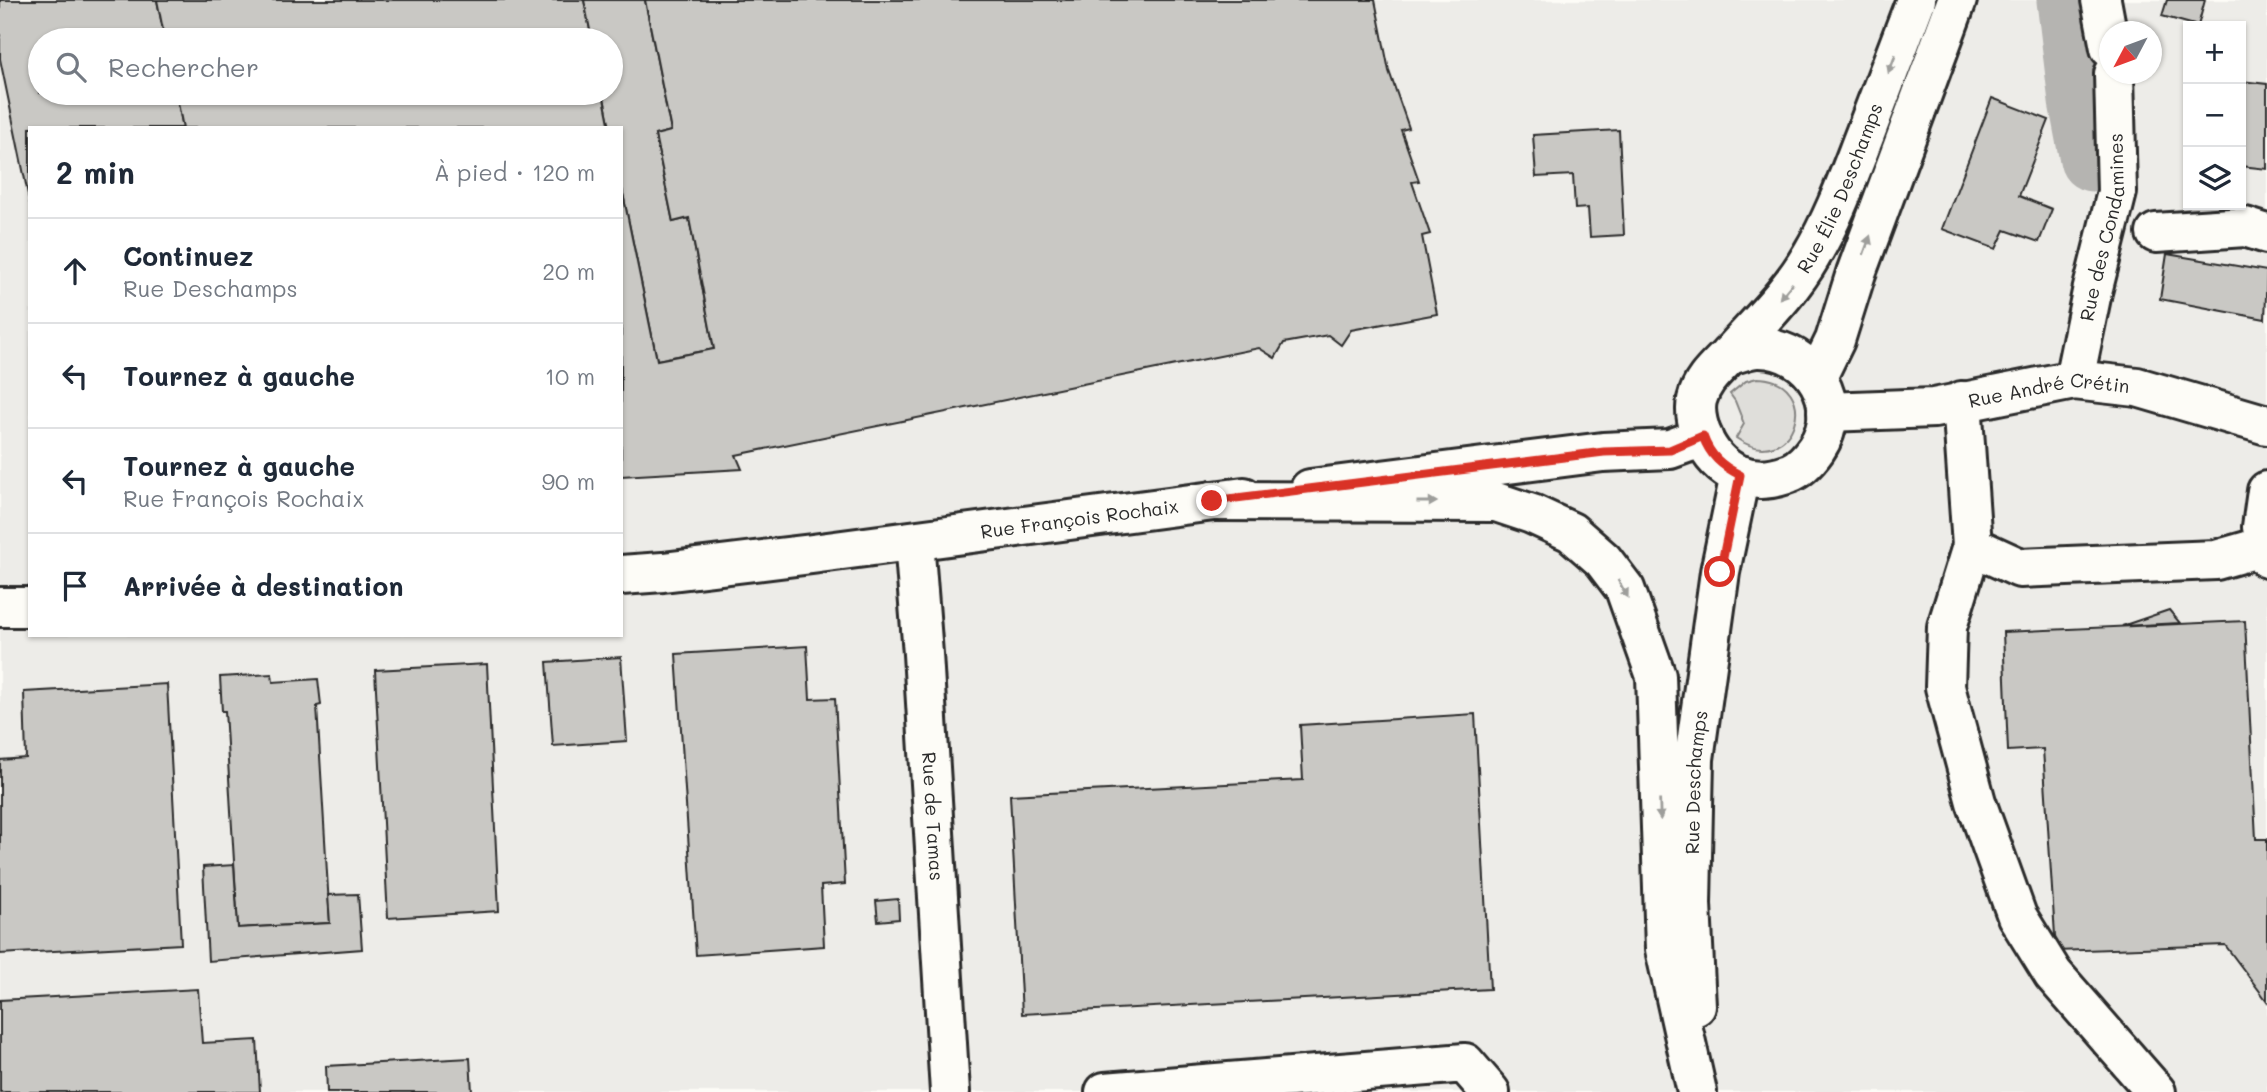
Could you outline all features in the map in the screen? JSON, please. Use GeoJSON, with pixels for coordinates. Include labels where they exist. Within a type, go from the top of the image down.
{"type":"FeatureCollection","features":[{"type":"Feature","properties":{"kind":"main road","name":"Rue Élie Deschamps"},"geometry":{"type":"LineString","coordinates":[[1729,355],[1791,286],[1812,255],[1846,183],[1916,0]]}},
{"type":"Feature","properties":{"kind":"main road","name":"Rue Élie Deschamps"},"geometry":{"type":"LineString","coordinates":[[1822,395],[1835,340],[1856,273],[1957,0]]}},
{"type":"Feature","properties":{"kind":"main road"},"geometry":{"type":"LineString","coordinates":[[2101,0],[2104,21]]}},
{"type":"Feature","properties":{"kind":"main road","name":"Rue des Condamines"},"geometry":{"type":"LineString","coordinates":[[2074,380],[2091,292],[2117,192],[2114,84]]}},
{"type":"Feature","properties":{"kind":"main road"},"geometry":{"type":"LineString","coordinates":[[2156,233],[2245,227],[2267,234]]}},
{"type":"Feature","properties":{"kind":"main road"},"geometry":{"type":"LineString","coordinates":[[1756,347],[1779,350],[1801,360],[1822,395],[1827,426],[1822,441],[1809,460],[1790,473],[1763,479],[1740,475],[1725,468],[1709,452],[1697,423],[1697,400],[1712,370],[1729,355],[1756,347]]}},
{"type":"Feature","properties":{"kind":"main road","name":"Rue André Crétin"},"geometry":{"type":"LineString","coordinates":[[1822,395],[1934,408],[2074,380],[2137,387],[2267,425]]}},
{"type":"Feature","properties":{"kind":"main road"},"geometry":{"type":"LineString","coordinates":[[1962,401],[1972,546],[1947,627],[1945,687],[1976,802],[2017,916],[2053,974],[2156,1092]]}},
{"type":"Feature","properties":{"kind":"main road","name":"Rue François Rochaix"},"geometry":{"type":"LineString","coordinates":[[623,575],[914,541],[1604,452],[1670,450],[1703,436]]}},
{"type":"Feature","properties":{"kind":"main road","name":"Rue Deschamps"},"geometry":{"type":"LineString","coordinates":[[1706,1092],[1697,1017],[1691,904],[1694,759],[1720,572],[1740,475]]}},
{"type":"Feature","properties":{"kind":"main road"},"geometry":{"type":"LineString","coordinates":[[1972,546],[2020,568],[2216,560],[2266,552],[2262,527],[2267,491]]}},
{"type":"Feature","properties":{"kind":"main road"},"geometry":{"type":"LineString","coordinates":[[1212,501],[1496,502],[1532,514],[1571,532],[1603,560],[1625,589],[1656,676],[1665,949],[1697,1092]]}},
{"type":"Feature","properties":{"kind":"main road","name":"Rue de Tamas"},"geometry":{"type":"LineString","coordinates":[[914,541],[950,1092]]}},
{"type":"Feature","properties":{"kind":"main road"},"geometry":{"type":"LineString","coordinates":[[0,607],[28,607]]}},
{"type":"Feature","properties":{"kind":"main road"},"geometry":{"type":"LineString","coordinates":[[1105,1092],[1465,1063],[1490,1092]]}},
{"type":"Feature","properties":{"kind":"shaded area"},"geometry":{"type":"Polygon","coordinates":[[[0,0],[2267,0],[2267,1092],[0,1092],[0,0]]]}},
{"type":"Feature","properties":{"kind":"shaded area"},"geometry":{"type":"Polygon","coordinates":[[[1757,378],[1778,383],[1791,394],[1796,408],[1794,424],[1787,437],[1774,446],[1757,447],[1736,438],[1744,424],[1730,394],[1746,381],[1757,378]]]}},
{"type":"Feature","properties":{"kind":"building"},"geometry":{"type":"Polygon","coordinates":[[[0,0],[157,0],[163,28],[28,28],[28,105],[178,105],[183,126],[28,126],[28,194],[0,59],[0,0]]]}},
{"type":"Feature","properties":{"kind":"building"},"geometry":{"type":"Polygon","coordinates":[[[157,0],[584,0],[590,28],[163,28],[157,0]]]}},
{"type":"Feature","properties":{"kind":"building"},"geometry":{"type":"Polygon","coordinates":[[[584,0],[645,0],[671,131],[655,135],[673,222],[689,218],[714,349],[657,360],[623,194],[623,126],[610,126],[605,105],[623,105],[623,28],[590,28],[584,0]]]}},
{"type":"Feature","properties":{"kind":"building"},"geometry":{"type":"Polygon","coordinates":[[[645,0],[1375,0],[1389,71],[1409,128],[1401,130],[1419,181],[1412,182],[1430,234],[1422,236],[1437,314],[1351,330],[1341,345],[1328,335],[1284,343],[1275,358],[1259,348],[736,455],[742,469],[623,476],[623,194],[657,360],[714,349],[689,218],[673,222],[655,135],[671,131],[645,0]]]}},
{"type":"Feature","properties":{"kind":"building"},"geometry":{"type":"Polygon","coordinates":[[[2167,0],[2205,0],[2199,21],[2183,22],[2162,16],[2167,0]]]}},
{"type":"Feature","properties":{"kind":"building"},"geometry":{"type":"Polygon","coordinates":[[[2246,82],[2267,84],[2267,169],[2246,167],[2246,82]]]}},
{"type":"Feature","properties":{"kind":"building"},"geometry":{"type":"Polygon","coordinates":[[[1992,98],[2049,120],[2019,196],[2052,209],[2039,242],[2005,230],[1996,249],[1942,229],[1992,98]]]}},
{"type":"Feature","properties":{"kind":"building"},"geometry":{"type":"Polygon","coordinates":[[[178,105],[605,105],[610,126],[183,126],[178,105]]]}},
{"type":"Feature","properties":{"kind":"building"},"geometry":{"type":"Polygon","coordinates":[[[1619,130],[1624,235],[1590,237],[1588,208],[1575,209],[1573,175],[1536,177],[1533,135],[1619,130]]]}},
{"type":"Feature","properties":{"kind":"building"},"geometry":{"type":"Polygon","coordinates":[[[2167,254],[2267,271],[2265,319],[2160,299],[2167,254]]]}},
{"type":"Feature","properties":{"kind":"building"},"geometry":{"type":"Polygon","coordinates":[[[2169,610],[2180,623],[2122,626],[2169,610]]]}},
{"type":"Feature","properties":{"kind":"building"},"geometry":{"type":"Polygon","coordinates":[[[2245,621],[2256,839],[2267,839],[2267,1001],[2225,945],[2056,951],[2043,749],[2008,751],[2003,632],[2245,621]]]}},
{"type":"Feature","properties":{"kind":"building"},"geometry":{"type":"Polygon","coordinates":[[[807,646],[810,699],[835,698],[845,884],[821,886],[824,946],[696,955],[676,654],[807,646]]]}},
{"type":"Feature","properties":{"kind":"building"},"geometry":{"type":"Polygon","coordinates":[[[621,657],[627,741],[553,746],[547,662],[621,657]]]}},
{"type":"Feature","properties":{"kind":"building"},"geometry":{"type":"Polygon","coordinates":[[[487,664],[499,911],[388,918],[375,670],[487,664]]]}},
{"type":"Feature","properties":{"kind":"building"},"geometry":{"type":"Polygon","coordinates":[[[272,674],[273,682],[318,679],[321,705],[317,706],[330,923],[238,928],[225,711],[222,711],[220,677],[272,674]]]}},
{"type":"Feature","properties":{"kind":"building"},"geometry":{"type":"Polygon","coordinates":[[[167,684],[181,944],[0,954],[0,760],[26,758],[24,692],[167,684]]]}},
{"type":"Feature","properties":{"kind":"building"},"geometry":{"type":"Polygon","coordinates":[[[1475,714],[1490,989],[1022,1014],[1010,795],[1303,780],[1300,725],[1475,714]]]}},
{"type":"Feature","properties":{"kind":"building"},"geometry":{"type":"Polygon","coordinates":[[[234,865],[238,928],[330,923],[328,895],[358,894],[362,949],[208,961],[203,867],[234,865]]]}},
{"type":"Feature","properties":{"kind":"building"},"geometry":{"type":"Polygon","coordinates":[[[898,899],[899,919],[878,921],[876,901],[898,899]]]}},
{"type":"Feature","properties":{"kind":"building"},"geometry":{"type":"Polygon","coordinates":[[[198,989],[202,1043],[257,1040],[260,1092],[0,1092],[0,1000],[198,989]]]}},
{"type":"Feature","properties":{"kind":"building"},"geometry":{"type":"Polygon","coordinates":[[[470,1058],[472,1092],[327,1092],[326,1066],[470,1058]]]}},
{"type":"Feature","properties":{"kind":"waterway"},"geometry":{"type":"LineString","coordinates":[[2069,0],[2081,101],[2092,159]]}},
{"type":"Feature","properties":{"kind":"route"},"geometry":{"type":"LineString","coordinates":[[1212,501],[1604,452],[1670,450],[1703,436],[1709,452],[1725,468],[1740,475],[1720,572]]}}]}
